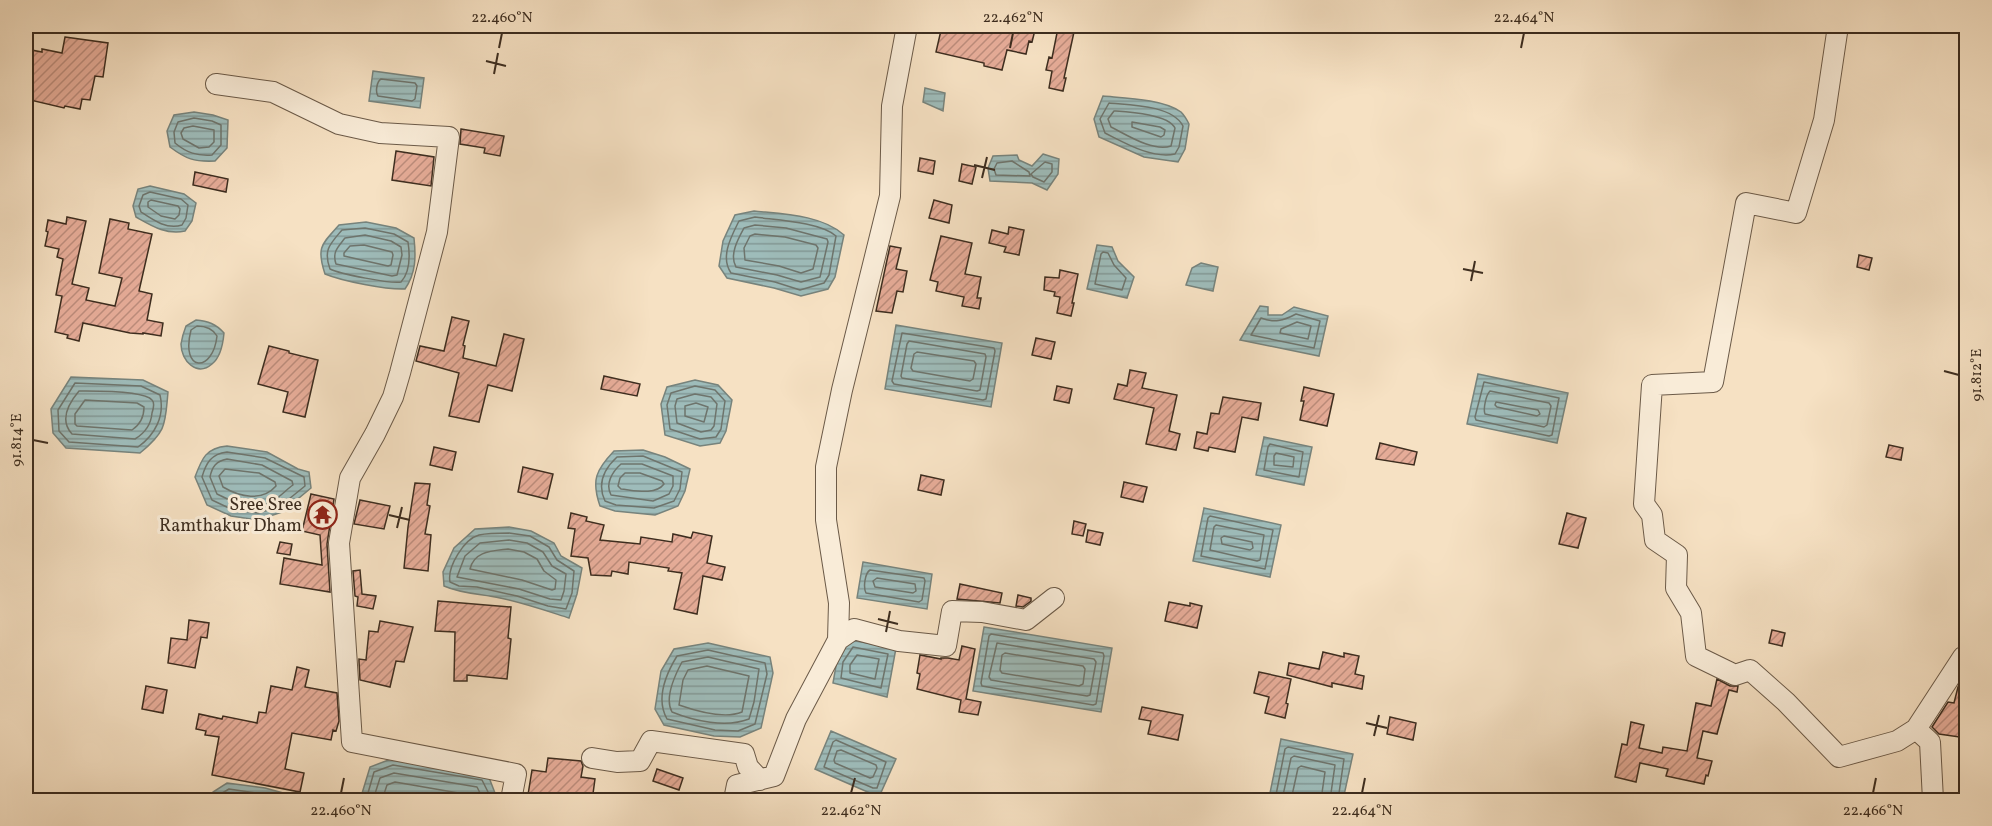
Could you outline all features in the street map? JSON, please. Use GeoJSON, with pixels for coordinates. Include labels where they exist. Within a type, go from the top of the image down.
{"type":"FeatureCollection","features":[{"type":"Feature","properties":{"kind":"street"},"geometry":{"type":"LineString","coordinates":[[734,801],[737,785],[774,776],[796,719],[838,640],[839,603],[826,520],[825,467],[844,379],[890,196],[892,106],[907,26]]}},
{"type":"Feature","properties":{"kind":"street"},"geometry":{"type":"LineString","coordinates":[[1838,26],[1824,120],[1796,213],[1746,203],[1713,382],[1652,385],[1644,504],[1652,515],[1655,540],[1677,555],[1676,588],[1692,613],[1696,656],[1736,675],[1750,670],[1786,702],[1839,757],[1897,741],[1916,729],[1963,657],[1966,658]]}},
{"type":"Feature","properties":{"kind":"street"},"geometry":{"type":"LineString","coordinates":[[216,84],[273,92],[339,124],[380,134],[449,137],[436,232],[400,373],[393,397],[380,425],[350,478],[339,543],[352,742],[516,774],[511,801]]}},
{"type":"Feature","properties":{"kind":"street"},"geometry":{"type":"LineString","coordinates":[[838,640],[854,629],[899,641],[946,646],[952,611],[982,612],[1026,620],[1054,598]]}},
{"type":"Feature","properties":{"kind":"street"},"geometry":{"type":"LineString","coordinates":[[1916,729],[1930,741],[1933,801]]}},
{"type":"Feature","properties":{"kind":"street"},"geometry":{"type":"LineString","coordinates":[[592,758],[617,762],[640,760],[651,741],[744,754],[748,767],[760,780]]}},
{"type":"Feature","properties":{"kind":"water"},"geometry":{"type":"Polygon","coordinates":[[[373,71],[424,78],[420,108],[369,101],[373,71]]]}},
{"type":"Feature","properties":{"kind":"water"},"geometry":{"type":"Polygon","coordinates":[[[925,88],[945,93],[943,111],[923,102],[925,88]]]}},
{"type":"Feature","properties":{"kind":"water"},"geometry":{"type":"Polygon","coordinates":[[[1103,96],[1165,104],[1181,112],[1189,124],[1185,149],[1178,162],[1144,157],[1099,137],[1094,119],[1103,96]]]}},
{"type":"Feature","properties":{"kind":"water"},"geometry":{"type":"Polygon","coordinates":[[[194,112],[228,120],[227,148],[215,161],[191,159],[170,147],[167,131],[174,115],[194,112]]]}},
{"type":"Feature","properties":{"kind":"water"},"geometry":{"type":"Polygon","coordinates":[[[1043,154],[1059,159],[1058,174],[1047,190],[1032,183],[990,181],[988,168],[993,156],[1017,155],[1019,160],[1032,166],[1043,154]]]}},
{"type":"Feature","properties":{"kind":"water"},"geometry":{"type":"Polygon","coordinates":[[[150,186],[184,194],[196,203],[192,221],[185,231],[165,231],[136,217],[133,206],[138,189],[150,186]]]}},
{"type":"Feature","properties":{"kind":"water"},"geometry":{"type":"Polygon","coordinates":[[[754,211],[814,219],[835,228],[844,235],[835,277],[828,289],[801,296],[727,278],[719,266],[723,241],[735,215],[754,211]]]}},
{"type":"Feature","properties":{"kind":"water"},"geometry":{"type":"Polygon","coordinates":[[[366,222],[396,228],[414,238],[414,265],[405,289],[365,284],[325,274],[321,252],[328,237],[339,225],[366,222]]]}},
{"type":"Feature","properties":{"kind":"water"},"geometry":{"type":"Polygon","coordinates":[[[1097,245],[1112,247],[1118,261],[1134,277],[1127,298],[1087,289],[1097,245]]]}},
{"type":"Feature","properties":{"kind":"water"},"geometry":{"type":"Polygon","coordinates":[[[1201,263],[1218,267],[1213,291],[1186,285],[1192,268],[1201,263]]]}},
{"type":"Feature","properties":{"kind":"water"},"geometry":{"type":"Polygon","coordinates":[[[1260,306],[1268,307],[1268,315],[1282,315],[1294,307],[1328,316],[1319,356],[1240,340],[1260,306]]]}},
{"type":"Feature","properties":{"kind":"water"},"geometry":{"type":"Polygon","coordinates":[[[196,320],[212,324],[224,333],[218,358],[206,368],[201,369],[187,361],[181,344],[186,326],[196,320]]]}},
{"type":"Feature","properties":{"kind":"water"},"geometry":{"type":"Polygon","coordinates":[[[896,325],[1002,343],[991,407],[885,389],[896,325]]]}},
{"type":"Feature","properties":{"kind":"water"},"geometry":{"type":"Polygon","coordinates":[[[1478,374],[1568,393],[1557,443],[1467,424],[1478,374]]]}},
{"type":"Feature","properties":{"kind":"water"},"geometry":{"type":"Polygon","coordinates":[[[71,377],[143,380],[168,392],[165,420],[160,432],[140,453],[66,448],[53,433],[51,409],[71,377]]]}},
{"type":"Feature","properties":{"kind":"water"},"geometry":{"type":"Polygon","coordinates":[[[695,380],[718,385],[732,400],[726,431],[720,443],[700,446],[665,435],[661,404],[667,387],[695,380]]]}},
{"type":"Feature","properties":{"kind":"water"},"geometry":{"type":"Polygon","coordinates":[[[1264,437],[1312,447],[1304,485],[1256,475],[1264,437]]]}},
{"type":"Feature","properties":{"kind":"water"},"geometry":{"type":"Polygon","coordinates":[[[227,446],[267,452],[298,469],[309,472],[311,488],[282,512],[258,520],[231,516],[207,505],[195,477],[200,464],[209,452],[227,446]]]}},
{"type":"Feature","properties":{"kind":"water"},"geometry":{"type":"Polygon","coordinates":[[[643,450],[690,469],[685,491],[678,506],[655,515],[615,511],[600,506],[596,482],[603,464],[614,451],[643,450]]]}},
{"type":"Feature","properties":{"kind":"water"},"geometry":{"type":"Polygon","coordinates":[[[1204,508],[1281,525],[1270,577],[1193,561],[1204,508]]]}},
{"type":"Feature","properties":{"kind":"water"},"geometry":{"type":"Polygon","coordinates":[[[509,527],[531,531],[554,543],[561,556],[582,568],[569,618],[518,602],[444,586],[443,572],[454,548],[475,529],[509,527]]]}},
{"type":"Feature","properties":{"kind":"water"},"geometry":{"type":"Polygon","coordinates":[[[863,562],[932,574],[927,609],[857,598],[863,562]]]}},
{"type":"Feature","properties":{"kind":"water"},"geometry":{"type":"Polygon","coordinates":[[[984,627],[1112,648],[1101,712],[973,691],[984,627]]]}},
{"type":"Feature","properties":{"kind":"water"},"geometry":{"type":"Polygon","coordinates":[[[850,640],[896,648],[887,697],[833,683],[837,660],[850,640]]]}},
{"type":"Feature","properties":{"kind":"water"},"geometry":{"type":"Polygon","coordinates":[[[708,643],[770,657],[773,673],[761,728],[740,737],[714,736],[664,725],[655,709],[661,671],[674,649],[708,643]]]}},
{"type":"Feature","properties":{"kind":"water"},"geometry":{"type":"Polygon","coordinates":[[[831,731],[896,759],[879,797],[815,769],[831,731]]]}},
{"type":"Feature","properties":{"kind":"water"},"geometry":{"type":"Polygon","coordinates":[[[1281,739],[1353,754],[1343,800],[1269,798],[1281,739]]]}},
{"type":"Feature","properties":{"kind":"water"},"geometry":{"type":"Polygon","coordinates":[[[391,759],[488,775],[495,793],[494,800],[360,800],[370,767],[391,759]]]}},
{"type":"Feature","properties":{"kind":"water"},"geometry":{"type":"Polygon","coordinates":[[[227,783],[265,788],[294,796],[296,800],[211,800],[213,792],[227,783]]]}},
{"type":"Feature","properties":{"kind":"building"},"geometry":{"type":"Polygon","coordinates":[[[942,26],[1036,26],[1026,54],[1007,50],[1002,70],[984,66],[984,63],[936,52],[942,26]]]}},
{"type":"Feature","properties":{"kind":"building"},"geometry":{"type":"Polygon","coordinates":[[[1058,28],[1074,32],[1063,91],[1049,88],[1052,71],[1046,70],[1049,57],[1052,58],[1058,28]]]}},
{"type":"Feature","properties":{"kind":"building"},"geometry":{"type":"Polygon","coordinates":[[[65,37],[108,43],[103,77],[95,76],[90,100],[82,99],[80,109],[65,106],[64,108],[26,99],[32,68],[26,67],[26,49],[62,53],[65,37]]]}},
{"type":"Feature","properties":{"kind":"building"},"geometry":{"type":"Polygon","coordinates":[[[461,129],[504,136],[500,156],[484,153],[485,148],[460,144],[461,129]]]}},
{"type":"Feature","properties":{"kind":"building"},"geometry":{"type":"Polygon","coordinates":[[[396,151],[434,157],[431,186],[392,180],[396,151]]]}},
{"type":"Feature","properties":{"kind":"building"},"geometry":{"type":"Polygon","coordinates":[[[920,158],[935,161],[933,174],[918,171],[920,158]]]}},
{"type":"Feature","properties":{"kind":"building"},"geometry":{"type":"Polygon","coordinates":[[[962,164],[976,167],[972,184],[959,181],[962,164]]]}},
{"type":"Feature","properties":{"kind":"building"},"geometry":{"type":"Polygon","coordinates":[[[195,172],[228,179],[226,192],[193,185],[195,172]]]}},
{"type":"Feature","properties":{"kind":"building"},"geometry":{"type":"Polygon","coordinates":[[[934,200],[952,205],[949,223],[929,218],[934,200]]]}},
{"type":"Feature","properties":{"kind":"building"},"geometry":{"type":"Polygon","coordinates":[[[67,217],[86,221],[72,284],[89,288],[86,300],[115,306],[122,278],[99,273],[110,219],[129,223],[128,229],[152,234],[139,291],[152,294],[147,320],[163,323],[161,336],[130,333],[83,323],[79,341],[55,332],[62,296],[56,295],[63,259],[57,257],[59,249],[45,246],[48,232],[46,231],[48,220],[66,224],[67,217]]]}},
{"type":"Feature","properties":{"kind":"building"},"geometry":{"type":"Polygon","coordinates":[[[1009,227],[1024,230],[1019,255],[1004,252],[1006,247],[989,243],[992,230],[1008,234],[1009,227]]]}},
{"type":"Feature","properties":{"kind":"building"},"geometry":{"type":"Polygon","coordinates":[[[941,236],[972,243],[965,274],[981,277],[977,298],[981,298],[979,309],[962,306],[964,297],[936,291],[938,282],[930,280],[941,236]]]}},
{"type":"Feature","properties":{"kind":"building"},"geometry":{"type":"Polygon","coordinates":[[[890,246],[901,248],[896,269],[907,271],[903,292],[897,291],[892,313],[876,311],[890,246]]]}},
{"type":"Feature","properties":{"kind":"building"},"geometry":{"type":"Polygon","coordinates":[[[1859,255],[1872,258],[1869,270],[1857,267],[1859,255]]]}},
{"type":"Feature","properties":{"kind":"building"},"geometry":{"type":"Polygon","coordinates":[[[1060,270],[1078,274],[1071,316],[1057,313],[1060,297],[1054,296],[1055,292],[1044,290],[1045,277],[1059,278],[1060,270]]]}},
{"type":"Feature","properties":{"kind":"building"},"geometry":{"type":"Polygon","coordinates":[[[452,317],[469,321],[463,345],[465,346],[463,358],[496,366],[504,334],[524,339],[512,391],[488,385],[479,422],[449,416],[459,373],[416,361],[420,346],[444,351],[452,317]]]}},
{"type":"Feature","properties":{"kind":"building"},"geometry":{"type":"Polygon","coordinates":[[[1036,338],[1055,342],[1051,359],[1032,355],[1036,338]]]}},
{"type":"Feature","properties":{"kind":"building"},"geometry":{"type":"Polygon","coordinates":[[[269,346],[318,360],[305,417],[283,412],[288,392],[258,384],[269,346]]]}},
{"type":"Feature","properties":{"kind":"building"},"geometry":{"type":"Polygon","coordinates":[[[1130,370],[1146,373],[1142,388],[1177,395],[1169,431],[1180,434],[1176,450],[1146,444],[1154,408],[1114,399],[1118,384],[1127,386],[1130,370]]]}},
{"type":"Feature","properties":{"kind":"building"},"geometry":{"type":"Polygon","coordinates":[[[604,376],[640,384],[637,396],[601,389],[604,376]]]}},
{"type":"Feature","properties":{"kind":"building"},"geometry":{"type":"Polygon","coordinates":[[[1057,386],[1072,389],[1069,403],[1054,400],[1057,386]]]}},
{"type":"Feature","properties":{"kind":"building"},"geometry":{"type":"Polygon","coordinates":[[[1304,387],[1334,394],[1327,426],[1300,420],[1304,387]]]}},
{"type":"Feature","properties":{"kind":"building"},"geometry":{"type":"Polygon","coordinates":[[[1223,397],[1261,403],[1258,420],[1242,417],[1235,452],[1209,447],[1208,451],[1194,448],[1197,432],[1207,434],[1211,413],[1219,414],[1223,397]]]}},
{"type":"Feature","properties":{"kind":"building"},"geometry":{"type":"Polygon","coordinates":[[[1380,443],[1417,452],[1414,465],[1376,459],[1380,443]]]}},
{"type":"Feature","properties":{"kind":"building"},"geometry":{"type":"Polygon","coordinates":[[[1889,445],[1903,448],[1901,460],[1886,457],[1889,445]]]}},
{"type":"Feature","properties":{"kind":"building"},"geometry":{"type":"Polygon","coordinates":[[[434,447],[456,452],[452,470],[430,465],[434,447]]]}},
{"type":"Feature","properties":{"kind":"building"},"geometry":{"type":"Polygon","coordinates":[[[523,467],[553,474],[547,499],[518,492],[523,467]]]}},
{"type":"Feature","properties":{"kind":"building"},"geometry":{"type":"Polygon","coordinates":[[[921,475],[944,480],[941,495],[918,490],[921,475]]]}},
{"type":"Feature","properties":{"kind":"building"},"geometry":{"type":"Polygon","coordinates":[[[1124,482],[1147,487],[1143,502],[1121,497],[1124,482]]]}},
{"type":"Feature","properties":{"kind":"building"},"geometry":{"type":"Polygon","coordinates":[[[415,483],[430,484],[427,505],[430,506],[425,534],[431,535],[428,571],[404,568],[415,483]]]}},
{"type":"Feature","properties":{"kind":"building"},"geometry":{"type":"Polygon","coordinates":[[[311,494],[334,499],[327,544],[330,592],[280,584],[284,558],[322,565],[320,535],[302,531],[311,494]]]}},
{"type":"Feature","properties":{"kind":"building"},"geometry":{"type":"Polygon","coordinates":[[[360,500],[390,506],[384,529],[354,524],[360,500]]]}},
{"type":"Feature","properties":{"kind":"building"},"geometry":{"type":"Polygon","coordinates":[[[571,513],[587,517],[586,521],[604,525],[600,540],[640,544],[641,537],[672,542],[673,534],[691,538],[693,532],[712,536],[707,563],[725,567],[722,580],[703,576],[697,614],[674,609],[682,573],[668,571],[669,568],[629,562],[628,574],[612,571],[611,576],[591,575],[588,558],[571,556],[575,529],[568,528],[571,513]]]}},
{"type":"Feature","properties":{"kind":"building"},"geometry":{"type":"Polygon","coordinates":[[[1567,513],[1586,518],[1578,548],[1559,544],[1567,513]]]}},
{"type":"Feature","properties":{"kind":"building"},"geometry":{"type":"Polygon","coordinates":[[[1074,521],[1086,524],[1083,536],[1072,534],[1074,521]]]}},
{"type":"Feature","properties":{"kind":"building"},"geometry":{"type":"Polygon","coordinates":[[[1088,530],[1103,533],[1100,545],[1086,542],[1088,530]]]}},
{"type":"Feature","properties":{"kind":"building"},"geometry":{"type":"Polygon","coordinates":[[[280,542],[292,544],[290,555],[277,553],[280,542]]]}},
{"type":"Feature","properties":{"kind":"building"},"geometry":{"type":"Polygon","coordinates":[[[360,570],[362,594],[376,596],[373,609],[357,606],[358,597],[355,596],[353,571],[360,570]]]}},
{"type":"Feature","properties":{"kind":"building"},"geometry":{"type":"Polygon","coordinates":[[[960,584],[1002,593],[1000,603],[957,599],[960,584]]]}},
{"type":"Feature","properties":{"kind":"building"},"geometry":{"type":"Polygon","coordinates":[[[1018,595],[1031,598],[1031,601],[1023,607],[1016,606],[1018,595]]]}},
{"type":"Feature","properties":{"kind":"building"},"geometry":{"type":"Polygon","coordinates":[[[438,601],[511,607],[507,679],[467,675],[467,681],[454,681],[455,632],[435,631],[438,601]]]}},
{"type":"Feature","properties":{"kind":"building"},"geometry":{"type":"Polygon","coordinates":[[[1169,602],[1202,606],[1197,628],[1165,621],[1169,602]]]}},
{"type":"Feature","properties":{"kind":"building"},"geometry":{"type":"Polygon","coordinates":[[[189,620],[209,623],[207,638],[201,637],[195,668],[168,663],[171,638],[187,640],[189,620]]]}},
{"type":"Feature","properties":{"kind":"building"},"geometry":{"type":"Polygon","coordinates":[[[380,621],[413,627],[404,662],[396,661],[390,687],[360,680],[359,659],[366,660],[369,631],[378,632],[380,621]]]}},
{"type":"Feature","properties":{"kind":"building"},"geometry":{"type":"Polygon","coordinates":[[[1772,630],[1785,633],[1782,646],[1769,643],[1772,630]]]}},
{"type":"Feature","properties":{"kind":"building"},"geometry":{"type":"Polygon","coordinates":[[[962,646],[975,649],[966,699],[981,702],[978,715],[959,712],[961,700],[917,689],[920,655],[959,660],[962,646]]]}},
{"type":"Feature","properties":{"kind":"building"},"geometry":{"type":"Polygon","coordinates":[[[1323,652],[1344,657],[1344,653],[1359,656],[1355,674],[1364,676],[1362,689],[1332,683],[1332,687],[1287,675],[1289,663],[1319,669],[1323,652]]]}},
{"type":"Feature","properties":{"kind":"building"},"geometry":{"type":"Polygon","coordinates":[[[297,667],[309,670],[305,687],[337,693],[339,721],[336,731],[333,730],[331,740],[292,733],[285,769],[304,773],[300,792],[212,775],[219,737],[205,735],[206,731],[196,729],[199,714],[257,723],[259,712],[266,713],[271,686],[292,690],[297,667]]]}},
{"type":"Feature","properties":{"kind":"building"},"geometry":{"type":"Polygon","coordinates":[[[1259,672],[1291,679],[1285,718],[1265,713],[1269,697],[1254,693],[1259,672]]]}},
{"type":"Feature","properties":{"kind":"building"},"geometry":{"type":"Polygon","coordinates":[[[1966,674],[1966,703],[1962,724],[1966,724],[1966,738],[1939,734],[1932,727],[1948,702],[1954,703],[1958,687],[1966,674]]]}},
{"type":"Feature","properties":{"kind":"building"},"geometry":{"type":"Polygon","coordinates":[[[1717,679],[1730,686],[1738,686],[1737,692],[1729,690],[1717,734],[1703,731],[1697,758],[1712,761],[1704,784],[1666,776],[1668,769],[1640,763],[1636,782],[1615,777],[1622,744],[1627,745],[1631,722],[1644,725],[1639,748],[1662,753],[1663,747],[1687,751],[1696,703],[1711,706],[1717,679]]]}},
{"type":"Feature","properties":{"kind":"building"},"geometry":{"type":"Polygon","coordinates":[[[146,686],[167,690],[163,713],[142,709],[146,686]]]}},
{"type":"Feature","properties":{"kind":"building"},"geometry":{"type":"Polygon","coordinates":[[[1142,707],[1183,715],[1178,740],[1148,734],[1151,721],[1139,719],[1142,707]]]}},
{"type":"Feature","properties":{"kind":"building"},"geometry":{"type":"Polygon","coordinates":[[[1390,717],[1416,723],[1413,740],[1387,734],[1390,717]]]}},
{"type":"Feature","properties":{"kind":"building"},"geometry":{"type":"Polygon","coordinates":[[[548,758],[581,761],[583,766],[581,777],[595,779],[592,801],[527,801],[532,770],[546,772],[548,758]]]}},
{"type":"Feature","properties":{"kind":"building"},"geometry":{"type":"Polygon","coordinates":[[[657,769],[683,778],[679,790],[653,781],[657,769]]]}},
{"type":"Feature","properties":{"kind":"place","name":"Sree Sree Ramthakur Dham"},"geometry":{"type":"Point","coordinates":[323,515]}}]}
